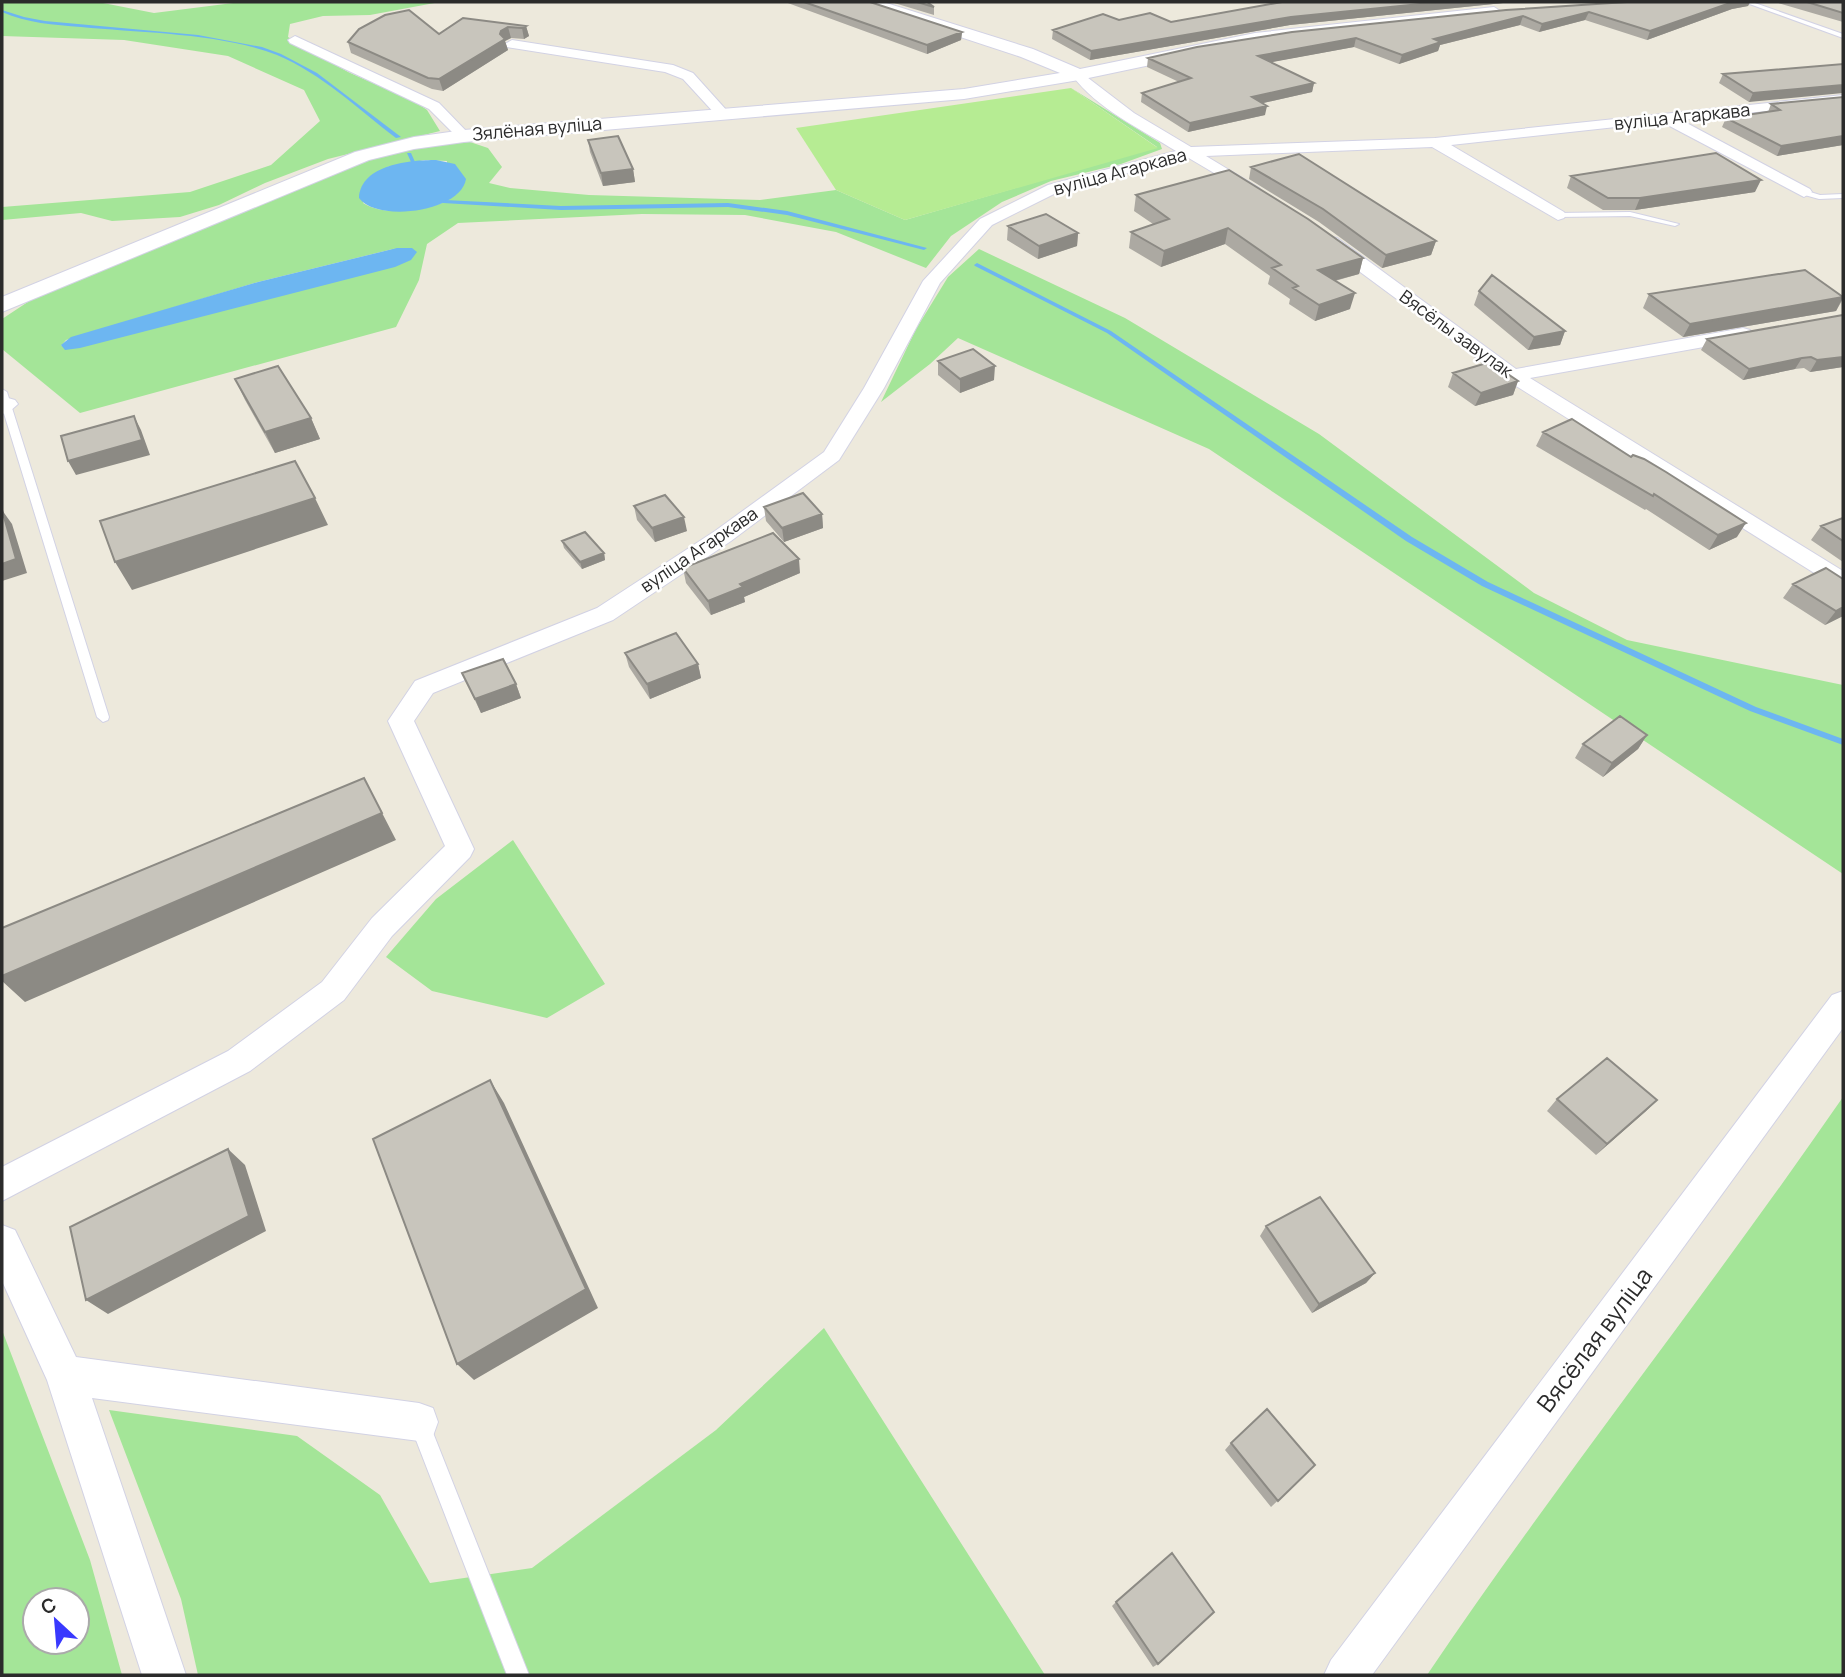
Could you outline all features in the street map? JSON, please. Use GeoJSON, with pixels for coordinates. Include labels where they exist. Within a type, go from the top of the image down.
{"type":"FeatureCollection","features":[{"type":"Feature","properties":{"kind":"street"},"geometry":{"type":"LineString","coordinates":[[868,2],[1027,53],[1079,75],[1088,86],[1129,116],[1267,201]]}},
{"type":"Feature","properties":{"kind":"street","name":"Зялёная вуліца"},"geometry":{"type":"LineString","coordinates":[[295,40],[433,106],[464,136],[964,94],[1079,75],[1195,48],[1266,36],[1514,10]]}},
{"type":"Feature","properties":{"kind":"street"},"geometry":{"type":"LineString","coordinates":[[512,44],[668,68],[688,76],[722,113]]}},
{"type":"Feature","properties":{"kind":"street","name":"вуліца Агаркава"},"geometry":{"type":"LineString","coordinates":[[2,1185],[239,1061],[333,992],[383,927],[460,849],[401,721],[424,687],[605,614],[723,536],[832,456],[874,388],[932,281],[986,222],[1054,188],[1189,152],[1435,142],[1843,99]]}},
{"type":"Feature","properties":{"kind":"street"},"geometry":{"type":"LineString","coordinates":[[1667,119],[1804,192]]}},
{"type":"Feature","properties":{"kind":"street"},"geometry":{"type":"LineString","coordinates":[[2,305],[349,161],[414,143],[464,136]]}},
{"type":"Feature","properties":{"kind":"street"},"geometry":{"type":"LineString","coordinates":[[1435,142],[1558,215]]}},
{"type":"Feature","properties":{"kind":"street","name":"Вясёлы завулак"},"geometry":{"type":"LineString","coordinates":[[1312,228],[1512,375],[1843,581]]}},
{"type":"Feature","properties":{"kind":"street"},"geometry":{"type":"LineString","coordinates":[[1512,375],[1764,331]]}},
{"type":"Feature","properties":{"kind":"street","name":"Вясёлая вуліца"},"geometry":{"type":"LineString","coordinates":[[1346,1675],[1843,1004]]}},
{"type":"Feature","properties":{"kind":"street"},"geometry":{"type":"LineString","coordinates":[[2,1242],[65,1376],[164,1675]]}},
{"type":"Feature","properties":{"kind":"street"},"geometry":{"type":"LineString","coordinates":[[65,1376],[419,1422]]}},
{"type":"Feature","properties":{"kind":"lane"},"geometry":{"type":"LineString","coordinates":[[1746,2],[1843,36]]}},
{"type":"Feature","properties":{"kind":"lane"},"geometry":{"type":"LineString","coordinates":[[1804,192],[1819,197],[1843,196]]}},
{"type":"Feature","properties":{"kind":"lane"},"geometry":{"type":"LineString","coordinates":[[1558,215],[1630,214],[1675,224]]}},
{"type":"Feature","properties":{"kind":"lane"},"geometry":{"type":"LineString","coordinates":[[4,401],[103,717]]}},
{"type":"Feature","properties":{"kind":"lane"},"geometry":{"type":"LineString","coordinates":[[419,1422],[518,1675]]}},
{"type":"Feature","properties":{"kind":"green space"},"geometry":{"type":"Polygon","coordinates":[[[2,2],[98,2],[154,13],[241,2],[440,2],[370,15],[323,16],[290,24],[288,37],[348,72],[416,102],[427,110],[440,131],[328,159],[265,183],[219,205],[180,217],[112,221],[81,213],[2,220],[2,207],[190,192],[271,165],[320,121],[304,90],[228,56],[124,40],[2,36],[2,2]]]}},
{"type":"Feature","properties":{"kind":"green space"},"geometry":{"type":"Polygon","coordinates":[[[1071,88],[1160,143],[1162,149],[1121,164],[1051,181],[1002,202],[951,236],[926,268],[836,232],[745,215],[642,214],[458,223],[427,244],[419,280],[396,327],[80,413],[2,349],[2,319],[43,292],[369,159],[427,144],[470,142],[488,148],[502,167],[489,183],[510,188],[589,195],[760,200],[836,190],[905,220],[1157,147],[1071,88]],[[425,160],[387,167],[363,203],[392,211],[414,210],[445,202],[447,161],[425,160]],[[397,248],[258,282],[66,340],[61,346],[397,248]]]}},
{"type":"Feature","properties":{"kind":"green space"},"geometry":{"type":"Polygon","coordinates":[[[1071,88],[1158,148],[905,220],[836,190],[796,128],[1071,88]]]}},
{"type":"Feature","properties":{"kind":"green space"},"geometry":{"type":"Polygon","coordinates":[[[979,249],[1125,318],[1319,434],[1534,593],[1627,640],[1843,685],[1843,874],[1209,449],[958,338],[881,402],[916,329],[948,277],[979,249]]]}},
{"type":"Feature","properties":{"kind":"green space"},"geometry":{"type":"Polygon","coordinates":[[[513,840],[605,984],[547,1018],[432,991],[386,957],[436,899],[513,840]]]}},
{"type":"Feature","properties":{"kind":"green space"},"geometry":{"type":"Polygon","coordinates":[[[1843,1097],[1843,1675],[1427,1675],[1529,1529],[1843,1097]]]}},
{"type":"Feature","properties":{"kind":"green space"},"geometry":{"type":"Polygon","coordinates":[[[824,1328],[1045,1675],[198,1675],[181,1599],[109,1410],[297,1436],[380,1495],[430,1583],[532,1568],[716,1430],[824,1328]]]}},
{"type":"Feature","properties":{"kind":"green space"},"geometry":{"type":"Polygon","coordinates":[[[2,1330],[90,1560],[122,1675],[2,1675],[2,1330]]]}},
{"type":"Feature","properties":{"kind":"water"},"geometry":{"type":"Polygon","coordinates":[[[436,160],[455,164],[466,179],[461,190],[450,199],[435,206],[399,212],[369,206],[359,198],[368,178],[378,171],[401,163],[436,160]]]}},
{"type":"Feature","properties":{"kind":"water"},"geometry":{"type":"Polygon","coordinates":[[[397,248],[412,248],[417,252],[411,260],[395,267],[80,348],[65,350],[61,345],[71,337],[258,282],[397,248]]]}},
{"type":"Feature","properties":{"kind":"building"},"geometry":{"type":"Polygon","coordinates":[[[804,2],[870,2],[962,32],[927,45],[804,2]]]}},
{"type":"Feature","properties":{"kind":"building"},"geometry":{"type":"Polygon","coordinates":[[[1282,2],[1440,2],[1291,17],[1091,51],[1053,30],[1103,14],[1119,20],[1150,13],[1171,22],[1282,2]]]}},
{"type":"Feature","properties":{"kind":"building"},"geometry":{"type":"Polygon","coordinates":[[[1627,2],[1733,2],[1650,31],[1589,12],[1542,24],[1523,16],[1434,39],[1441,42],[1402,55],[1356,38],[1258,56],[1314,83],[1252,97],[1267,106],[1190,123],[1142,93],[1191,78],[1148,58],[1197,47],[1292,32],[1506,10],[1627,2]]]}},
{"type":"Feature","properties":{"kind":"building"},"geometry":{"type":"Polygon","coordinates":[[[1807,2],[1843,2],[1843,13],[1807,2]]]}},
{"type":"Feature","properties":{"kind":"building"},"geometry":{"type":"Polygon","coordinates":[[[409,10],[439,34],[463,18],[526,26],[508,27],[501,31],[500,34],[505,39],[439,79],[428,78],[348,42],[359,29],[385,15],[409,10]]]}},
{"type":"Feature","properties":{"kind":"building"},"geometry":{"type":"Polygon","coordinates":[[[1843,64],[1843,85],[1753,93],[1723,74],[1843,64]]]}},
{"type":"Feature","properties":{"kind":"building"},"geometry":{"type":"Polygon","coordinates":[[[1843,97],[1843,136],[1781,146],[1726,118],[1780,110],[1771,104],[1843,97]]]}},
{"type":"Feature","properties":{"kind":"building"},"geometry":{"type":"Polygon","coordinates":[[[618,136],[633,169],[601,173],[588,140],[618,136]]]}},
{"type":"Feature","properties":{"kind":"building"},"geometry":{"type":"Polygon","coordinates":[[[1716,153],[1761,180],[1640,198],[1608,198],[1571,176],[1716,153]]]}},
{"type":"Feature","properties":{"kind":"building"},"geometry":{"type":"Polygon","coordinates":[[[1299,154],[1436,241],[1386,255],[1323,209],[1251,167],[1299,154]]]}},
{"type":"Feature","properties":{"kind":"building"},"geometry":{"type":"Polygon","coordinates":[[[1229,170],[1308,219],[1363,258],[1318,270],[1355,293],[1319,305],[1293,288],[1298,286],[1272,268],[1281,265],[1228,228],[1164,251],[1131,232],[1169,219],[1136,195],[1229,170]]]}},
{"type":"Feature","properties":{"kind":"building"},"geometry":{"type":"Polygon","coordinates":[[[1046,214],[1078,233],[1039,246],[1008,226],[1046,214]]]}},
{"type":"Feature","properties":{"kind":"building"},"geometry":{"type":"Polygon","coordinates":[[[1805,270],[1843,297],[1690,324],[1649,294],[1805,270]]]}},
{"type":"Feature","properties":{"kind":"building"},"geometry":{"type":"Polygon","coordinates":[[[1492,275],[1565,331],[1534,337],[1479,291],[1492,275]]]}},
{"type":"Feature","properties":{"kind":"building"},"geometry":{"type":"Polygon","coordinates":[[[1843,315],[1843,357],[1817,360],[1811,357],[1802,358],[1749,369],[1707,339],[1843,315]]]}},
{"type":"Feature","properties":{"kind":"building"},"geometry":{"type":"Polygon","coordinates":[[[973,349],[995,366],[960,379],[938,361],[973,349]]]}},
{"type":"Feature","properties":{"kind":"building"},"geometry":{"type":"Polygon","coordinates":[[[1490,362],[1518,381],[1481,393],[1453,373],[1490,362]]]}},
{"type":"Feature","properties":{"kind":"building"},"geometry":{"type":"Polygon","coordinates":[[[278,366],[311,418],[265,432],[235,379],[278,366]]]}},
{"type":"Feature","properties":{"kind":"building"},"geometry":{"type":"Polygon","coordinates":[[[134,416],[142,440],[68,461],[61,436],[134,416]]]}},
{"type":"Feature","properties":{"kind":"building"},"geometry":{"type":"Polygon","coordinates":[[[1572,419],[1631,457],[1633,455],[1644,459],[1666,472],[1746,523],[1718,535],[1654,494],[1653,496],[1543,432],[1572,419]]]}},
{"type":"Feature","properties":{"kind":"building"},"geometry":{"type":"Polygon","coordinates":[[[295,461],[315,498],[115,562],[100,521],[295,461]]]}},
{"type":"Feature","properties":{"kind":"building"},"geometry":{"type":"Polygon","coordinates":[[[803,493],[822,514],[782,528],[764,507],[803,493]]]}},
{"type":"Feature","properties":{"kind":"building"},"geometry":{"type":"Polygon","coordinates":[[[665,495],[684,517],[652,528],[634,506],[665,495]]]}},
{"type":"Feature","properties":{"kind":"building"},"geometry":{"type":"Polygon","coordinates":[[[2,510],[16,559],[2,564],[2,510]]]}},
{"type":"Feature","properties":{"kind":"building"},"geometry":{"type":"Polygon","coordinates":[[[1843,518],[1843,541],[1821,526],[1843,518]]]}},
{"type":"Feature","properties":{"kind":"building"},"geometry":{"type":"Polygon","coordinates":[[[585,532],[604,553],[580,562],[562,541],[585,532]]]}},
{"type":"Feature","properties":{"kind":"building"},"geometry":{"type":"Polygon","coordinates":[[[773,533],[799,559],[708,601],[683,568],[773,533]]]}},
{"type":"Feature","properties":{"kind":"building"},"geometry":{"type":"Polygon","coordinates":[[[1826,568],[1843,579],[1843,607],[1836,611],[1793,584],[1826,568]]]}},
{"type":"Feature","properties":{"kind":"building"},"geometry":{"type":"Polygon","coordinates":[[[676,633],[698,664],[647,684],[625,653],[676,633]]]}},
{"type":"Feature","properties":{"kind":"building"},"geometry":{"type":"Polygon","coordinates":[[[503,659],[516,684],[475,699],[462,673],[503,659]]]}},
{"type":"Feature","properties":{"kind":"building"},"geometry":{"type":"Polygon","coordinates":[[[1620,716],[1647,735],[1612,763],[1583,744],[1620,716]]]}},
{"type":"Feature","properties":{"kind":"building"},"geometry":{"type":"Polygon","coordinates":[[[364,778],[382,813],[2,976],[2,928],[364,778]]]}},
{"type":"Feature","properties":{"kind":"building"},"geometry":{"type":"Polygon","coordinates":[[[1607,1058],[1657,1100],[1607,1144],[1557,1099],[1607,1058]]]}},
{"type":"Feature","properties":{"kind":"building"},"geometry":{"type":"Polygon","coordinates":[[[490,1080],[586,1289],[457,1364],[373,1139],[490,1080]]]}},
{"type":"Feature","properties":{"kind":"building"},"geometry":{"type":"Polygon","coordinates":[[[228,1149],[249,1216],[86,1300],[70,1227],[228,1149]]]}},
{"type":"Feature","properties":{"kind":"building"},"geometry":{"type":"Polygon","coordinates":[[[1320,1197],[1375,1273],[1319,1304],[1266,1226],[1320,1197]]]}},
{"type":"Feature","properties":{"kind":"building"},"geometry":{"type":"Polygon","coordinates":[[[1267,1409],[1315,1465],[1278,1501],[1231,1443],[1267,1409]]]}},
{"type":"Feature","properties":{"kind":"building"},"geometry":{"type":"Polygon","coordinates":[[[1172,1553],[1214,1612],[1158,1664],[1116,1602],[1172,1553]]]}},
{"type":"Feature","properties":{"kind":"waterway"},"geometry":{"type":"LineString","coordinates":[[2,11],[45,22],[198,37],[260,48],[298,63],[398,137]]}},
{"type":"Feature","properties":{"kind":"waterway"},"geometry":{"type":"LineString","coordinates":[[409,154],[413,161]]}},
{"type":"Feature","properties":{"kind":"waterway"},"geometry":{"type":"LineString","coordinates":[[445,202],[561,208],[728,205],[787,213],[924,248]]}},
{"type":"Feature","properties":{"kind":"waterway"},"geometry":{"type":"LineString","coordinates":[[977,265],[1109,332],[1409,539],[1485,584],[1753,709],[1843,742]]}}]}
